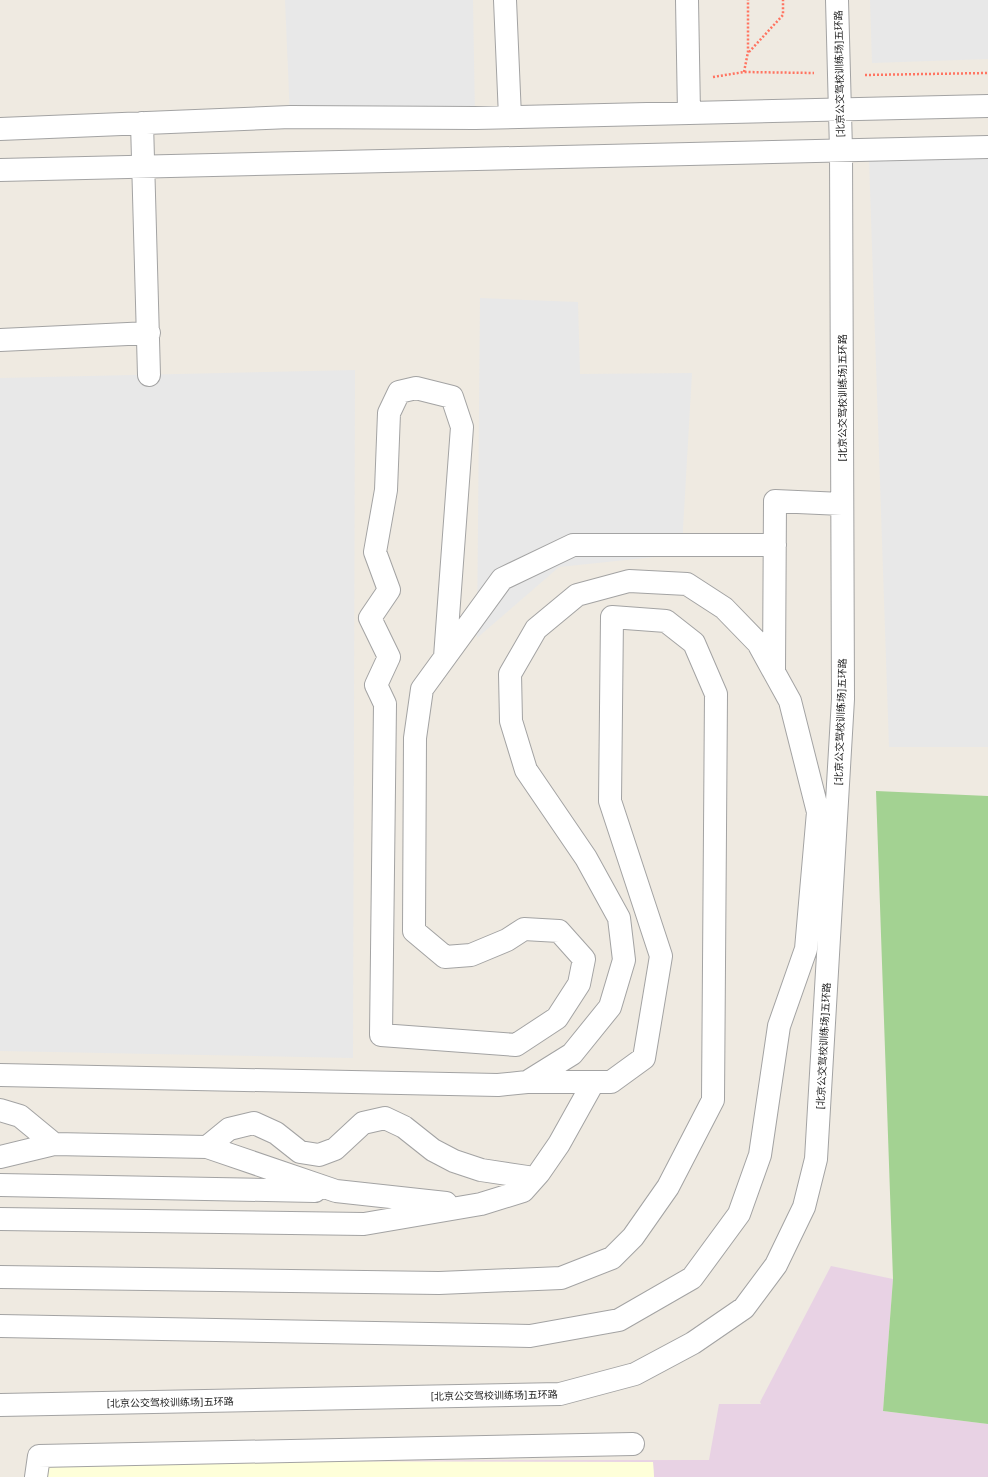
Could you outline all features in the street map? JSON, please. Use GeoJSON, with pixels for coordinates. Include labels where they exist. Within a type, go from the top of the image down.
{"type":"FeatureCollection","features":[{"type":"Feature","properties":{"kind":"street"},"geometry":{"type":"LineString","coordinates":[[505,0],[510,117]]}},
{"type":"Feature","properties":{"kind":"street"},"geometry":{"type":"LineString","coordinates":[[687,0],[689,113]]}},
{"type":"Feature","properties":{"kind":"street","name":"[北京公交驾校训练场]五环路"},"geometry":{"type":"LineString","coordinates":[[0,1405],[560,1394],[635,1374],[694,1343],[744,1308],[776,1265],[804,1207],[816,1159],[843,699],[841,150],[837,0]]}},
{"type":"Feature","properties":{"kind":"street"},"geometry":{"type":"LineString","coordinates":[[0,129],[290,117],[510,117],[988,106]]}},
{"type":"Feature","properties":{"kind":"street"},"geometry":{"type":"LineString","coordinates":[[142,123],[149,375]]}},
{"type":"Feature","properties":{"kind":"street"},"geometry":{"type":"LineString","coordinates":[[0,170],[988,146]]}},
{"type":"Feature","properties":{"kind":"street"},"geometry":{"type":"LineString","coordinates":[[0,340],[148,333]]}},
{"type":"Feature","properties":{"kind":"street"},"geometry":{"type":"LineString","coordinates":[[445,657],[462,427],[452,397],[416,388],[399,392],[389,413],[386,490],[375,552],[389,590],[370,618],[389,657],[376,685],[385,704],[381,1035],[516,1045],[556,1018],[579,984],[584,959],[559,931],[524,929],[507,940],[471,956],[445,957],[414,931],[415,738],[422,689],[502,579],[573,545],[775,545]]}},
{"type":"Feature","properties":{"kind":"street"},"geometry":{"type":"LineString","coordinates":[[774,673],[776,501],[842,504]]}},
{"type":"Feature","properties":{"kind":"street"},"geometry":{"type":"LineString","coordinates":[[0,1326],[530,1336],[619,1320],[692,1278],[739,1214],[760,1155],[779,1026],[806,949],[818,812],[790,701],[758,643],[724,608],[687,584],[629,581],[577,595],[536,629],[510,674],[511,721],[526,770],[586,858],[619,918],[624,960],[610,1008],[572,1054],[527,1082]]}},
{"type":"Feature","properties":{"kind":"street"},"geometry":{"type":"LineString","coordinates":[[0,1075],[491,1084],[527,1082],[611,1082],[644,1058],[661,956],[610,801],[612,617],[666,620],[694,643],[716,694],[713,1100],[668,1187],[633,1237],[612,1258],[561,1278],[439,1283],[0,1277]]}},
{"type":"Feature","properties":{"kind":"street"},"geometry":{"type":"LineString","coordinates":[[0,1219],[364,1224],[473,1206],[523,1190],[534,1178],[559,1144],[593,1083]]}},
{"type":"Feature","properties":{"kind":"street"},"geometry":{"type":"LineString","coordinates":[[0,1110],[20,1116],[54,1144]]}},
{"type":"Feature","properties":{"kind":"street"},"geometry":{"type":"LineString","coordinates":[[207,1147],[229,1129],[254,1123],[276,1133],[300,1152],[319,1155],[335,1150],[363,1123],[385,1118],[404,1127],[433,1150],[454,1161],[481,1170],[534,1178]]}},
{"type":"Feature","properties":{"kind":"street"},"geometry":{"type":"LineString","coordinates":[[0,1157],[54,1144],[207,1147],[336,1192]]}},
{"type":"Feature","properties":{"kind":"street"},"geometry":{"type":"LineString","coordinates":[[0,1185],[336,1192],[473,1206]]}},
{"type":"Feature","properties":{"kind":"street"},"geometry":{"type":"LineString","coordinates":[[36,1477],[39,1456],[633,1444]]}},
{"type":"Feature","properties":{"kind":"path"},"geometry":{"type":"LineString","coordinates":[[744,72],[748,52],[748,0]]}},
{"type":"Feature","properties":{"kind":"path"},"geometry":{"type":"LineString","coordinates":[[748,52],[783,15],[783,0]]}},
{"type":"Feature","properties":{"kind":"shaded area"},"geometry":{"type":"Polygon","coordinates":[[[285,0],[473,0],[475,118],[290,117],[285,0]]]}},
{"type":"Feature","properties":{"kind":"shaded area"},"geometry":{"type":"Polygon","coordinates":[[[870,0],[988,0],[988,59],[872,63],[870,0]]]}},
{"type":"Feature","properties":{"kind":"shaded area"},"geometry":{"type":"Polygon","coordinates":[[[988,157],[988,747],[889,747],[869,159],[988,157]]]}},
{"type":"Feature","properties":{"kind":"shaded area"},"geometry":{"type":"Polygon","coordinates":[[[480,298],[578,302],[580,374],[692,373],[683,529],[683,554],[559,567],[477,638],[480,298]]]}},
{"type":"Feature","properties":{"kind":"shaded area"},"geometry":{"type":"Polygon","coordinates":[[[355,370],[353,1058],[0,1051],[0,378],[355,370]]]}},
{"type":"Feature","properties":{"kind":"shaded area"},"geometry":{"type":"Polygon","coordinates":[[[831,1266],[893,1279],[883,1411],[988,1424],[988,1477],[654,1477],[653,1462],[48,1461],[709,1460],[719,1404],[761,1404],[760,1402],[831,1266]]]}},
{"type":"Feature","properties":{"kind":"shaded area"},"geometry":{"type":"Polygon","coordinates":[[[48,1461],[653,1462],[654,1477],[45,1477],[48,1461]]]}},
{"type":"Feature","properties":{"kind":"green space"},"geometry":{"type":"Polygon","coordinates":[[[876,791],[988,796],[988,1424],[883,1411],[893,1279],[876,791]]]}}]}
